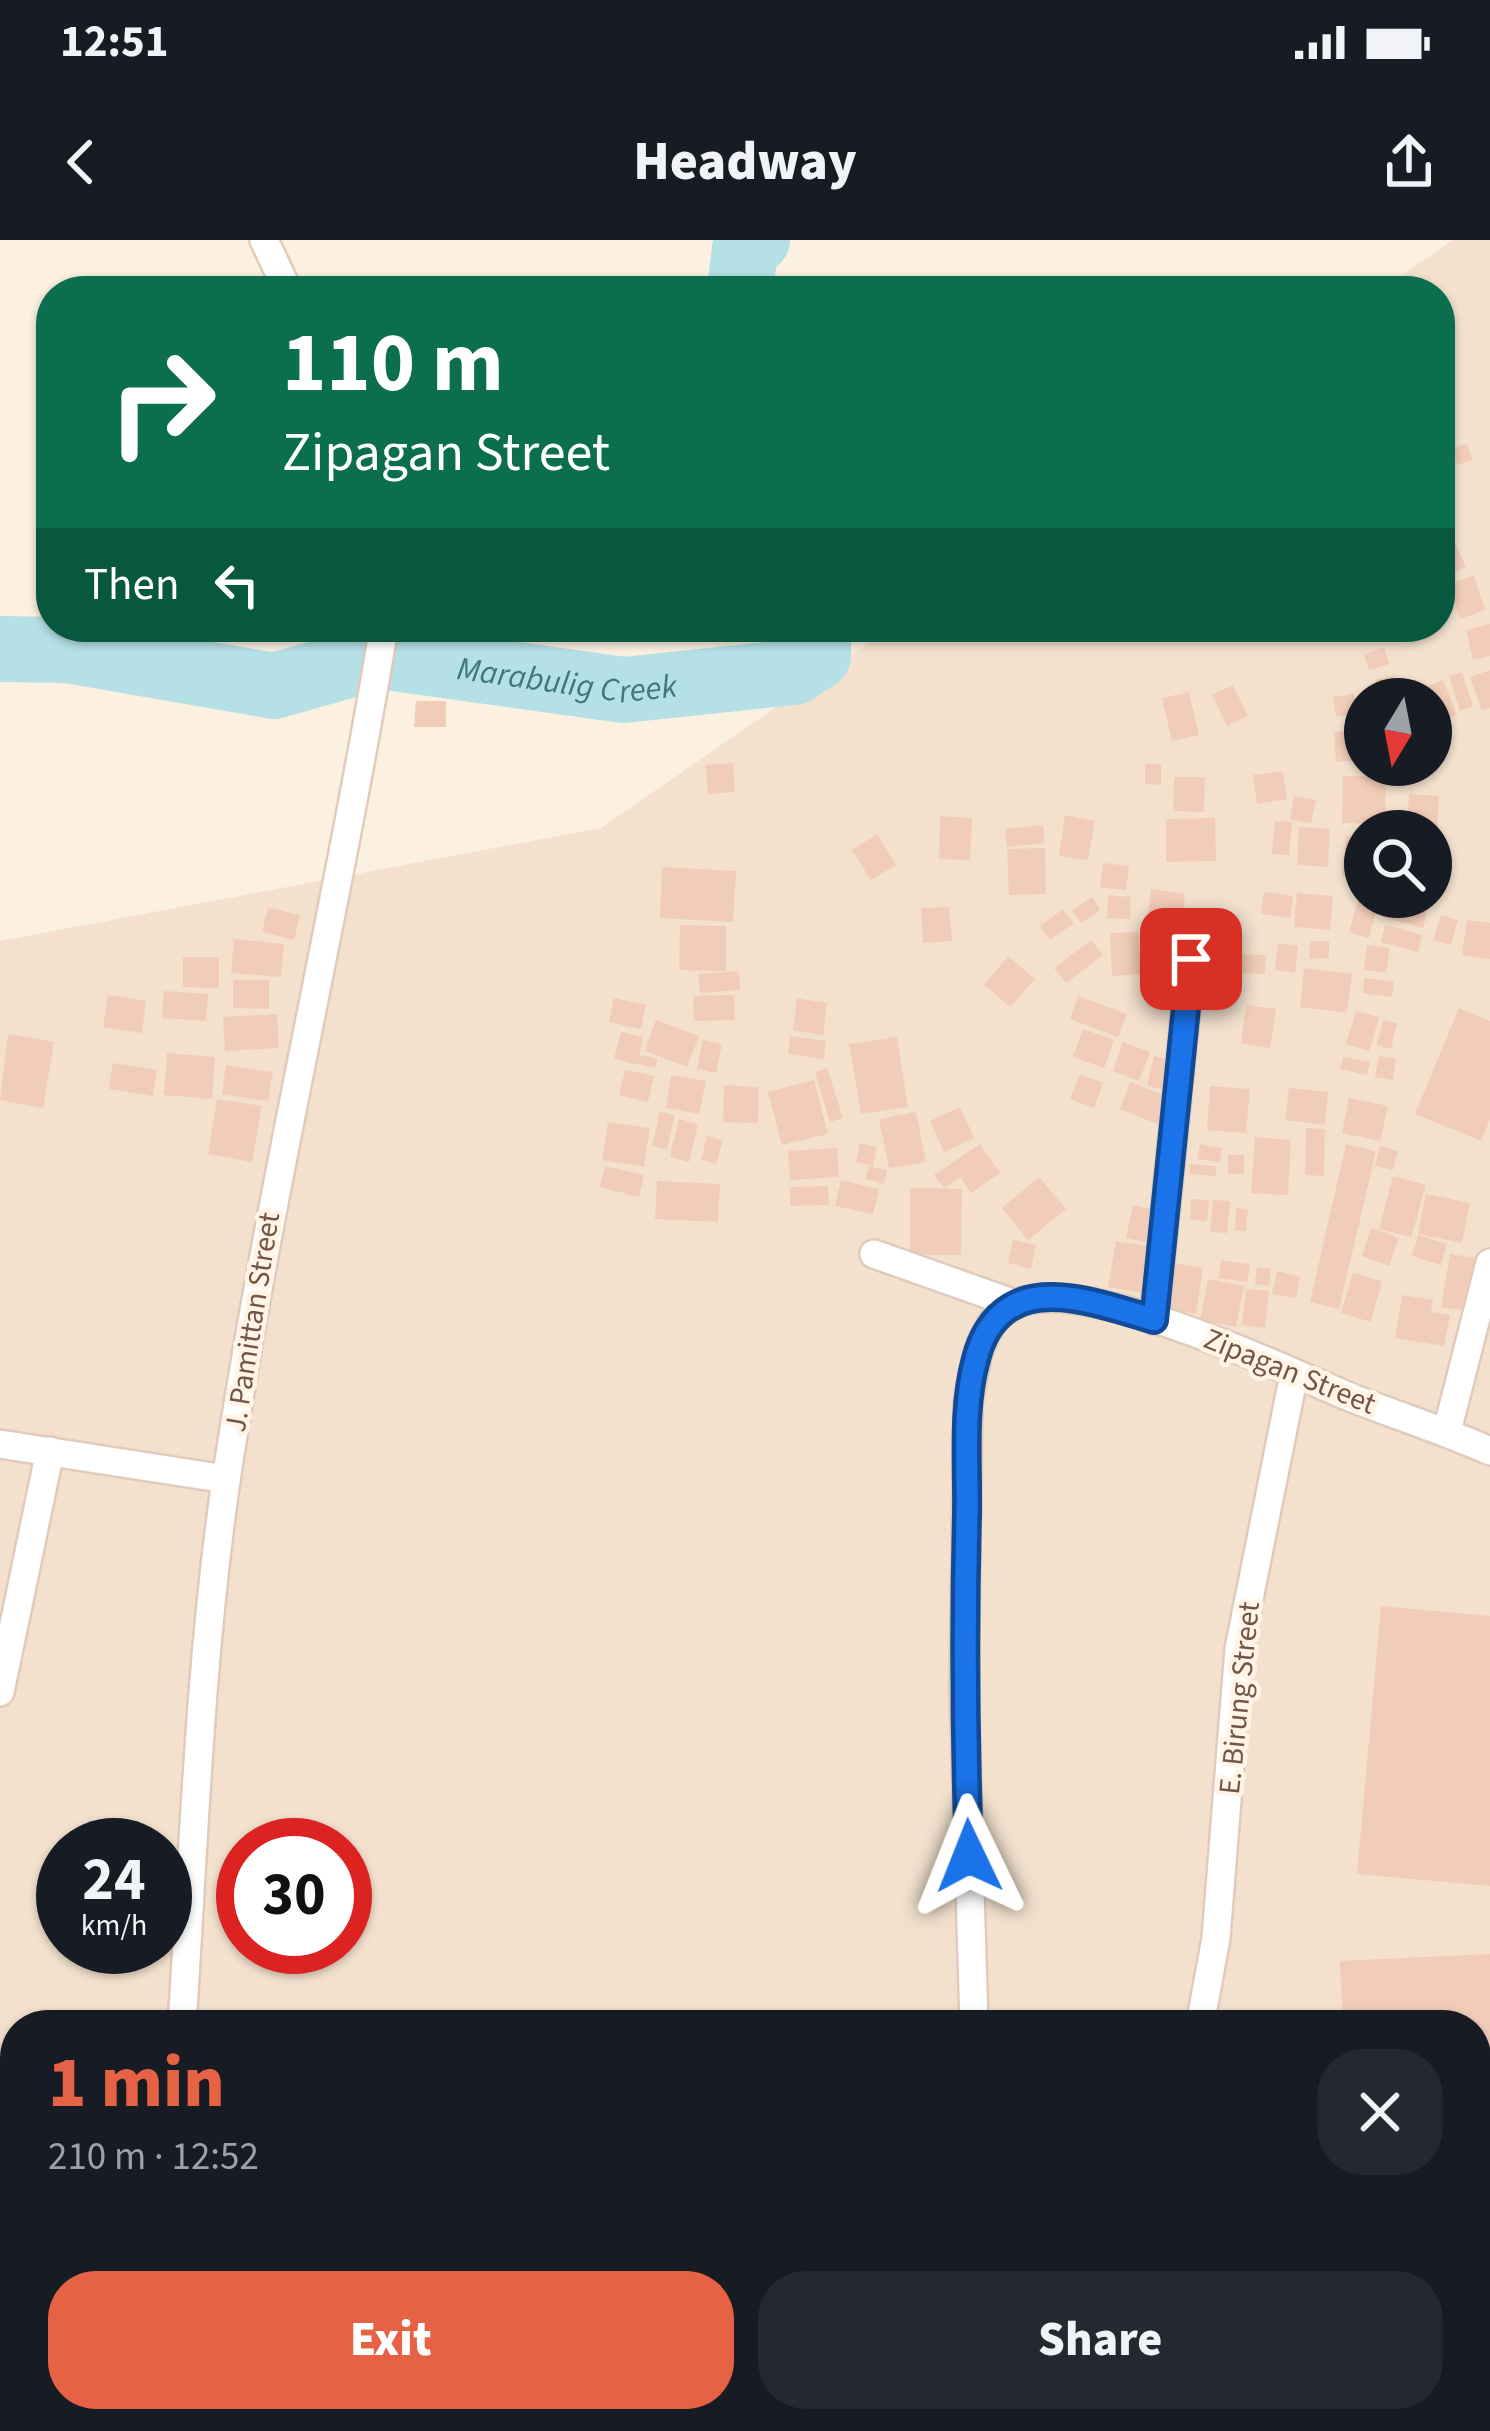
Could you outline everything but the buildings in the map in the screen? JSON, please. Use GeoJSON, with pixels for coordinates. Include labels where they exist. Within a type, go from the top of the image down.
{"type":"FeatureCollection","features":[{"type":"Feature","properties":{"kind":"street"},"geometry":{"type":"LineString","coordinates":[[264,240],[281,276]]}},
{"type":"Feature","properties":{"kind":"street","name":"J. Pamittan Street"},"geometry":{"type":"LineString","coordinates":[[183,2010],[226,1479],[289,1111],[340,888],[382,642]]}},
{"type":"Feature","properties":{"kind":"street"},"geometry":{"type":"LineString","coordinates":[[1154,1320],[1191,959]]}},
{"type":"Feature","properties":{"kind":"street"},"geometry":{"type":"LineString","coordinates":[[874,1254],[1015,1304],[987,1332],[968,1403],[964,1688],[974,2010]]}},
{"type":"Feature","properties":{"kind":"street"},"geometry":{"type":"LineString","coordinates":[[1447,1431],[1490,1263]]}},
{"type":"Feature","properties":{"kind":"street","name":"Zipagan Street"},"geometry":{"type":"LineString","coordinates":[[1015,1304],[1045,1298],[1093,1303],[1154,1320],[1490,1451]]}},
{"type":"Feature","properties":{"kind":"street","name":"E. Birung Street"},"geometry":{"type":"LineString","coordinates":[[1203,2010],[1216,1938],[1239,1649],[1294,1374]]}},
{"type":"Feature","properties":{"kind":"street"},"geometry":{"type":"LineString","coordinates":[[0,1444],[226,1479]]}},
{"type":"Feature","properties":{"kind":"street"},"geometry":{"type":"LineString","coordinates":[[0,1693],[50,1450]]}},
{"type":"Feature","properties":{"kind":"shaded area"},"geometry":{"type":"Polygon","coordinates":[[[1453,240],[1490,240],[1490,2010],[0,2010],[0,941],[601,828],[870,642],[1455,642],[1455,276],[1401,276],[1453,240]]]}},
{"type":"Feature","properties":{"kind":"waterway","name":"Marabulig Creek"},"geometry":{"type":"LineString","coordinates":[[742,276],[745,249],[757,240]]}},
{"type":"Feature","properties":{"kind":"waterway","name":"Marabulig Creek"},"geometry":{"type":"LineString","coordinates":[[0,649],[67,650],[274,686],[380,656],[624,690],[794,672],[818,656],[818,642]]}},
{"type":"Feature","properties":{"kind":"route"},"geometry":{"type":"LineString","coordinates":[[969,1856],[964,1640],[968,1403],[976,1358],[996,1317],[1015,1304],[1045,1298],[1093,1303],[1154,1320],[1180,1106],[1191,959]]}}]}
